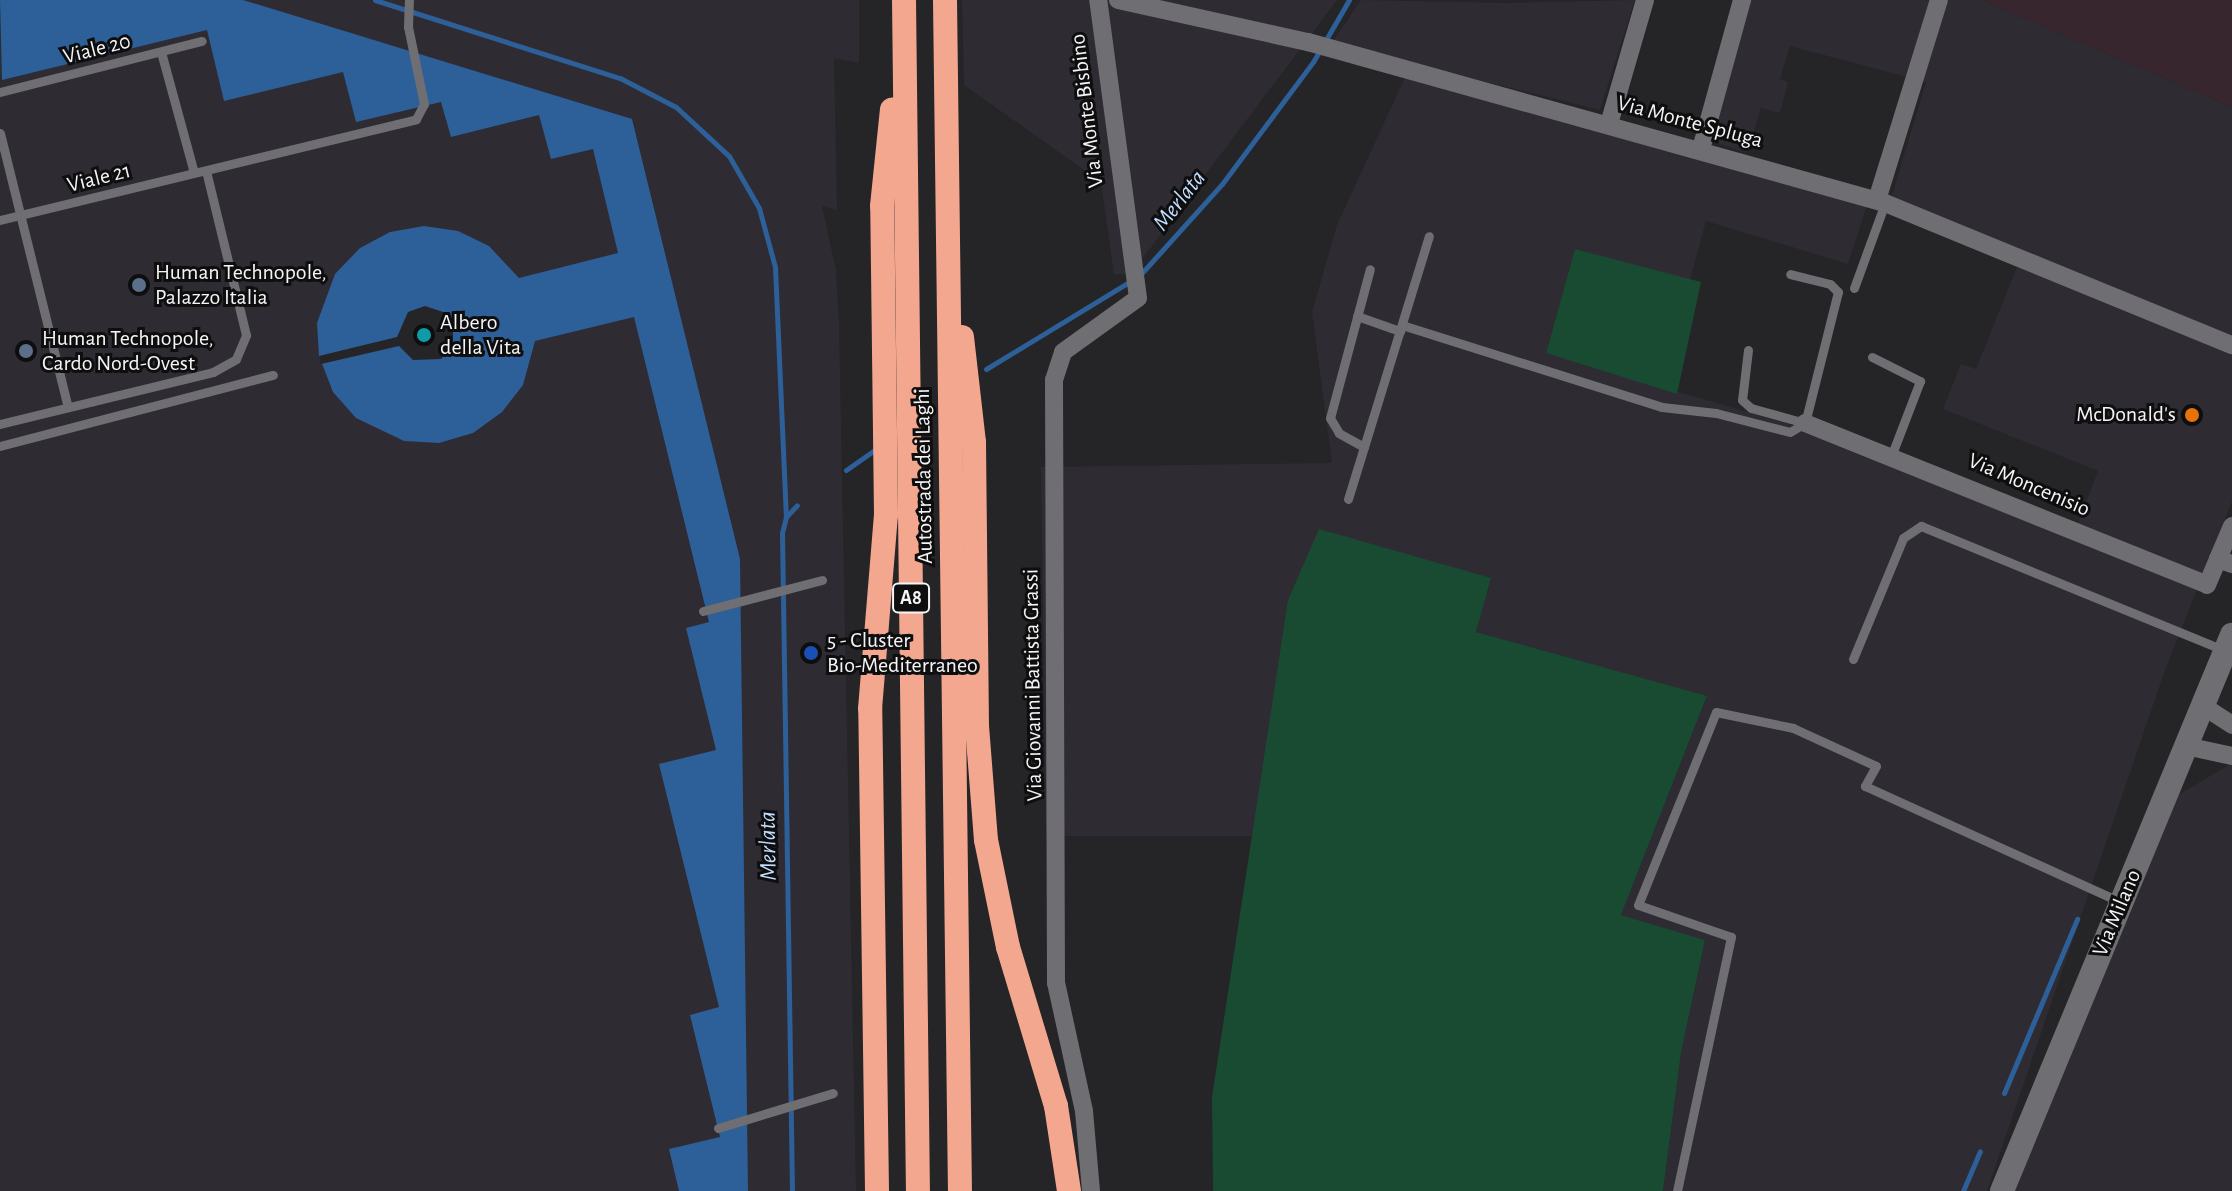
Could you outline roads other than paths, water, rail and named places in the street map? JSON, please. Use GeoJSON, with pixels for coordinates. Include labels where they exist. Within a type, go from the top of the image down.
{"type":"FeatureCollection","features":[{"type":"Feature","properties":{"kind":"highway","name":"Autostrada dei Laghi"},"geometry":{"type":"LineString","coordinates":[[945,0],[960,1191]]}},
{"type":"Feature","properties":{"kind":"highway","name":"Autostrada dei Laghi"},"geometry":{"type":"LineString","coordinates":[[904,2],[918,1191]]}},
{"type":"Feature","properties":{"kind":"highway"},"geometry":{"type":"LineString","coordinates":[[877,1191],[870,709],[886,515],[882,206],[904,2]]}},
{"type":"Feature","properties":{"kind":"highway"},"geometry":{"type":"LineString","coordinates":[[947,203],[974,442],[978,740],[986,840],[1008,947],[1053,1093],[1076,1189]]}},
{"type":"Feature","properties":{"kind":"main road","name":"Via Milano"},"geometry":{"type":"LineString","coordinates":[[2002,1191],[2229,643]]}},
{"type":"Feature","properties":{"kind":"street","name":"Via Monte Bisbino"},"geometry":{"type":"LineString","coordinates":[[1098,0],[1125,217]]}},
{"type":"Feature","properties":{"kind":"street","name":"Via Monte Spluga"},"geometry":{"type":"LineString","coordinates":[[1118,0],[1308,42],[1701,149],[1881,202],[2232,345]]}},
{"type":"Feature","properties":{"kind":"street"},"geometry":{"type":"LineString","coordinates":[[1609,124],[1645,0]]}},
{"type":"Feature","properties":{"kind":"street"},"geometry":{"type":"LineString","coordinates":[[1701,149],[1742,0]]}},
{"type":"Feature","properties":{"kind":"street"},"geometry":{"type":"LineString","coordinates":[[1881,202],[1939,0]]}},
{"type":"Feature","properties":{"kind":"street","name":"Via Giovanni Battista Grassi"},"geometry":{"type":"LineString","coordinates":[[1076,1189],[1084,1111],[1056,983],[1054,380],[1063,352],[1131,307],[1138,290],[1125,217]]}},
{"type":"Feature","properties":{"kind":"street","name":"Via Moncenisio"},"geometry":{"type":"LineString","coordinates":[[1805,423],[1892,454],[2207,585],[2225,562]]}},
{"type":"Feature","properties":{"kind":"street"},"geometry":{"type":"LineString","coordinates":[[2225,562],[2232,526]]}},
{"type":"Feature","properties":{"kind":"street"},"geometry":{"type":"LineString","coordinates":[[2203,706],[2232,725]]}},
{"type":"Feature","properties":{"kind":"street"},"geometry":{"type":"LineString","coordinates":[[2186,746],[2232,756]]}},
{"type":"Feature","properties":{"kind":"lane","name":"Viale 21"},"geometry":{"type":"LineString","coordinates":[[0,220],[416,119],[424,99],[408,21],[409,0]]}},
{"type":"Feature","properties":{"kind":"lane","name":"Viale 20"},"geometry":{"type":"LineString","coordinates":[[0,92],[202,41]]}},
{"type":"Feature","properties":{"kind":"lane"},"geometry":{"type":"LineString","coordinates":[[161,52],[194,173]]}},
{"type":"Feature","properties":{"kind":"lane"},"geometry":{"type":"LineString","coordinates":[[0,133],[68,407]]}},
{"type":"Feature","properties":{"kind":"lane"},"geometry":{"type":"LineString","coordinates":[[0,424],[221,370],[243,350],[245,330],[206,171]]}},
{"type":"Feature","properties":{"kind":"lane"},"geometry":{"type":"LineString","coordinates":[[1854,288],[1881,202]]}},
{"type":"Feature","properties":{"kind":"lane"},"geometry":{"type":"LineString","coordinates":[[1348,499],[1429,236]]}},
{"type":"Feature","properties":{"kind":"lane"},"geometry":{"type":"LineString","coordinates":[[1364,447],[1339,433],[1330,418],[1370,269]]}},
{"type":"Feature","properties":{"kind":"lane"},"geometry":{"type":"LineString","coordinates":[[1357,316],[1662,407],[1716,413],[1790,432],[1805,423],[1838,292],[1830,284],[1790,274]]}},
{"type":"Feature","properties":{"kind":"lane"},"geometry":{"type":"LineString","coordinates":[[1748,350],[1742,400],[1751,408],[1805,423]]}},
{"type":"Feature","properties":{"kind":"lane"},"geometry":{"type":"LineString","coordinates":[[1872,357],[1920,381],[1892,454]]}},
{"type":"Feature","properties":{"kind":"lane"},"geometry":{"type":"LineString","coordinates":[[0,446],[273,375]]}},
{"type":"Feature","properties":{"kind":"lane"},"geometry":{"type":"LineString","coordinates":[[1853,659],[1903,538],[1921,526],[2229,643]]}},
{"type":"Feature","properties":{"kind":"lane"},"geometry":{"type":"LineString","coordinates":[[703,611],[822,580]]}},
{"type":"Feature","properties":{"kind":"lane"},"geometry":{"type":"LineString","coordinates":[[1677,1191],[1731,937],[1638,905],[1716,712],[1793,728],[1876,766],[1865,786],[2121,902]]}},
{"type":"Feature","properties":{"kind":"lane"},"geometry":{"type":"LineString","coordinates":[[718,1128],[816,1095],[833,1093]]}},
{"type":"Feature","properties":{"kind":"water"},"geometry":{"type":"Polygon","coordinates":[[[0,0],[243,0],[632,119],[740,559],[748,1191],[679,1191],[669,1149],[720,1137],[690,1015],[719,1007],[659,764],[716,750],[686,628],[709,622],[634,317],[535,341],[523,385],[502,412],[473,433],[439,443],[404,441],[356,418],[333,392],[319,356],[317,323],[335,274],[360,248],[390,232],[424,226],[458,231],[489,246],[519,278],[618,253],[593,149],[551,159],[539,115],[451,137],[441,102],[356,122],[343,72],[224,101],[207,30],[2,80],[0,0]]]}},
{"type":"Feature","properties":{"kind":"waterway"},"geometry":{"type":"LineString","coordinates":[[375,0],[620,78],[676,107],[729,156],[759,208],[775,267],[786,517]]}},
{"type":"Feature","properties":{"kind":"waterway","name":"Merlata"},"geometry":{"type":"LineString","coordinates":[[1140,275],[1222,184],[1313,62],[1349,0]]}},
{"type":"Feature","properties":{"kind":"waterway","name":"Merlata"},"geometry":{"type":"LineString","coordinates":[[986,369],[1131,281]]}},
{"type":"Feature","properties":{"kind":"waterway","name":"Merlata"},"geometry":{"type":"LineString","coordinates":[[846,470],[876,449]]}},
{"type":"Feature","properties":{"kind":"waterway","name":"Merlata"},"geometry":{"type":"LineString","coordinates":[[792,1191],[782,533],[786,517],[797,505]]}},
{"type":"Feature","properties":{"kind":"waterway"},"geometry":{"type":"LineString","coordinates":[[2004,1093],[2077,919]]}},
{"type":"Feature","properties":{"kind":"waterway"},"geometry":{"type":"LineString","coordinates":[[1963,1191],[1980,1151]]}},
{"type":"Feature","properties":{"kind":"place","name":"Human Technopole, Palazzo Italia"},"geometry":{"type":"Point","coordinates":[139,285]}},
{"type":"Feature","properties":{"kind":"place","name":"Albero della Vita"},"geometry":{"type":"Point","coordinates":[424,335]}},
{"type":"Feature","properties":{"kind":"place","name":"Human Technopole, Cardo Nord-Ovest"},"geometry":{"type":"Point","coordinates":[26,351]}},
{"type":"Feature","properties":{"kind":"place","name":"McDonald's"},"geometry":{"type":"Point","coordinates":[2192,415]}},
{"type":"Feature","properties":{"kind":"place","name":"5 - Cluster Bio-Mediterraneo"},"geometry":{"type":"Point","coordinates":[811,653]}}]}
